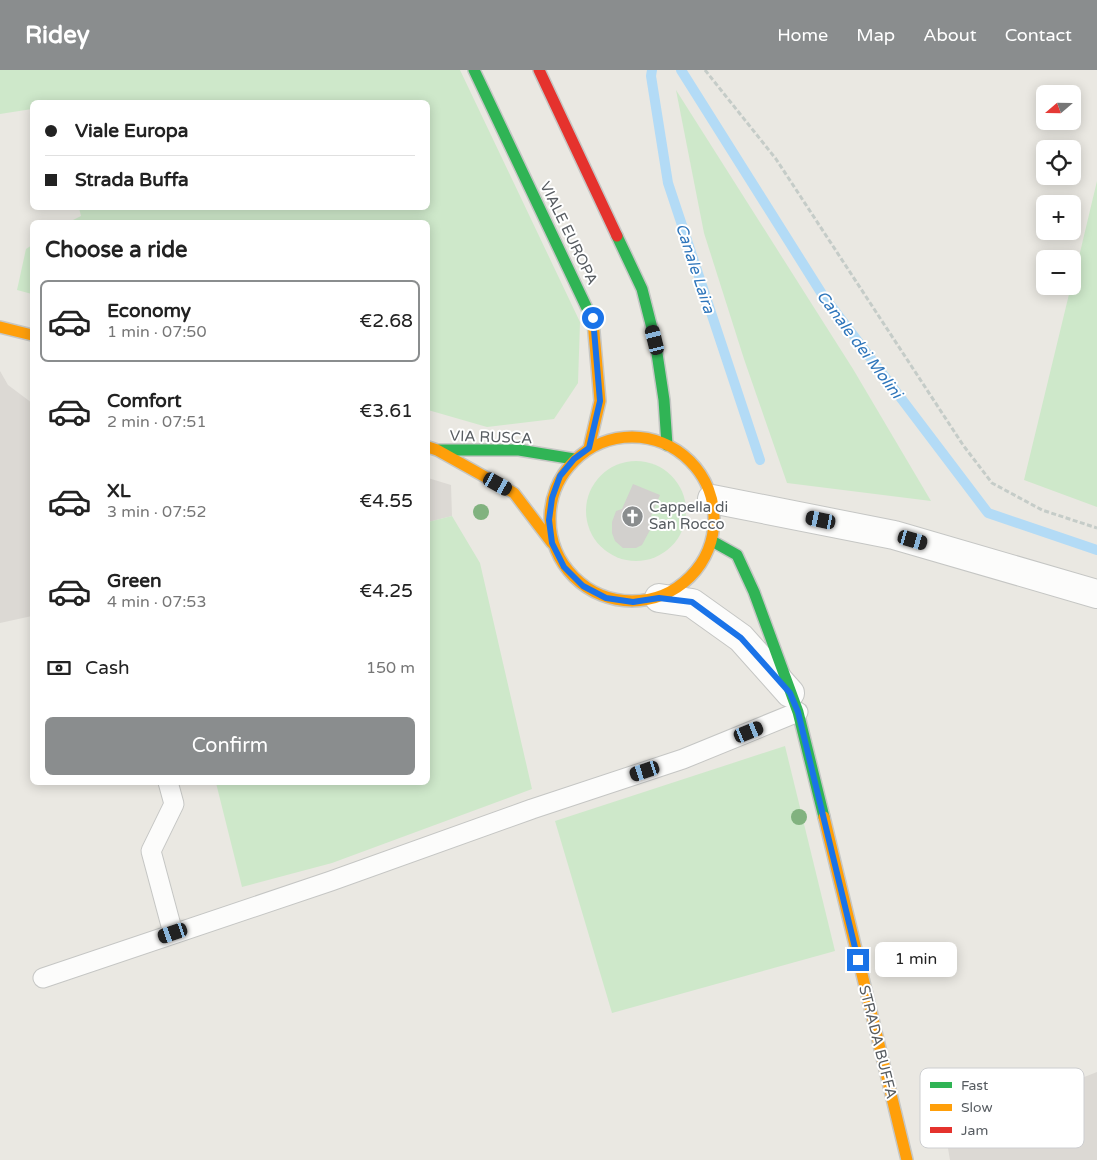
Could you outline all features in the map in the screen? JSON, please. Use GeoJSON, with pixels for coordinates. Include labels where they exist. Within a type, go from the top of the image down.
{"type":"FeatureCollection","features":[{"type":"Feature","properties":{"kind":"street","name":"VIALE EUROPA"},"geometry":{"type":"LineString","coordinates":[[474,70],[593,318],[600,401],[589,448]]}},
{"type":"Feature","properties":{"kind":"street"},"geometry":{"type":"LineString","coordinates":[[539,70],[642,289],[655,340],[664,400],[667,445]]}},
{"type":"Feature","properties":{"kind":"street"},"geometry":{"type":"LineString","coordinates":[[0,327],[30,334]]}},
{"type":"Feature","properties":{"kind":"street"},"geometry":{"type":"LineString","coordinates":[[642,437],[667,445],[687,458],[703,476],[712,499],[715,520],[712,541],[701,565],[682,585],[659,598],[633,602],[606,598],[583,586],[564,567],[552,543],[549,520],[552,498],[560,476],[574,459],[589,448],[614,438],[642,437]]}},
{"type":"Feature","properties":{"kind":"street","name":"VIA RUSCA"},"geometry":{"type":"LineString","coordinates":[[432,448],[519,450],[574,459]]}},
{"type":"Feature","properties":{"kind":"street","name":"VIA RUSCA"},"geometry":{"type":"LineString","coordinates":[[432,448],[514,492],[552,543]]}},
{"type":"Feature","properties":{"kind":"street"},"geometry":{"type":"LineString","coordinates":[[712,499],[894,535],[1097,594]]}},
{"type":"Feature","properties":{"kind":"street","name":"STRADA BUFFA"},"geometry":{"type":"LineString","coordinates":[[712,541],[737,555],[754,592],[794,702],[907,1160]]}},
{"type":"Feature","properties":{"kind":"street","name":"STRADA BUFFA"},"geometry":{"type":"LineString","coordinates":[[659,598],[692,602],[741,638],[794,702]]}},
{"type":"Feature","properties":{"kind":"lane"},"geometry":{"type":"LineString","coordinates":[[43,978],[331,880],[532,808],[683,759],[794,702]]}},
{"type":"Feature","properties":{"kind":"lane"},"geometry":{"type":"LineString","coordinates":[[169,785],[174,804],[151,851],[173,933]]}},
{"type":"Feature","properties":{"kind":"path"},"geometry":{"type":"LineString","coordinates":[[705,70],[776,159],[962,445],[992,483],[1042,510],[1097,528]]}},
{"type":"Feature","properties":{"kind":"shaded area"},"geometry":{"type":"Polygon","coordinates":[[[0,371],[8,385],[30,402],[30,616],[0,623],[0,371]]]}},
{"type":"Feature","properties":{"kind":"shaded area"},"geometry":{"type":"Polygon","coordinates":[[[430,479],[451,485],[452,516],[430,522],[430,479]]]}},
{"type":"Feature","properties":{"kind":"shaded area"},"geometry":{"type":"Polygon","coordinates":[[[1097,1072],[1097,1160],[950,1160],[948,1148],[1084,1148],[1084,1077],[1097,1072]]]}},
{"type":"Feature","properties":{"kind":"green space"},"geometry":{"type":"Polygon","coordinates":[[[0,70],[460,70],[580,322],[578,383],[554,419],[487,427],[430,411],[430,220],[73,220],[81,216],[80,210],[430,210],[430,100],[30,100],[30,109],[0,114],[0,70]]]}},
{"type":"Feature","properties":{"kind":"green space"},"geometry":{"type":"Polygon","coordinates":[[[676,90],[853,369],[931,501],[787,483],[744,359],[704,233],[676,90]]]}},
{"type":"Feature","properties":{"kind":"green space"},"geometry":{"type":"Polygon","coordinates":[[[1097,181],[1097,507],[1024,480],[1069,295],[1081,295],[1081,250],[1097,181]]]}},
{"type":"Feature","properties":{"kind":"green space"},"geometry":{"type":"Polygon","coordinates":[[[30,246],[30,293],[17,290],[26,249],[30,246]]]}},
{"type":"Feature","properties":{"kind":"green space"},"geometry":{"type":"Polygon","coordinates":[[[636,461],[655,465],[671,476],[682,492],[686,511],[682,530],[671,546],[655,557],[636,561],[617,557],[601,546],[590,530],[586,511],[590,492],[601,476],[617,465],[636,461]]]}},
{"type":"Feature","properties":{"kind":"green space"},"geometry":{"type":"Polygon","coordinates":[[[452,516],[480,563],[532,789],[332,863],[242,887],[216,785],[430,785],[430,522],[452,516]]]}},
{"type":"Feature","properties":{"kind":"green space"},"geometry":{"type":"Polygon","coordinates":[[[785,746],[835,951],[612,1013],[555,821],[785,746]]]}},
{"type":"Feature","properties":{"kind":"building","name":"Cappella di San Rocco"},"geometry":{"type":"Polygon","coordinates":[[[633,484],[660,495],[649,521],[650,530],[642,545],[636,548],[623,548],[615,541],[612,533],[612,522],[616,511],[622,509],[633,484]]]}},
{"type":"Feature","properties":{"kind":"waterway","name":"Canale Laira"},"geometry":{"type":"LineString","coordinates":[[652,70],[651,76],[668,183],[760,460]]}},
{"type":"Feature","properties":{"kind":"waterway","name":"Canale dei Molini"},"geometry":{"type":"LineString","coordinates":[[681,70],[822,294],[988,513],[1097,550]]}},
{"type":"Feature","properties":{"kind":"traffic: fast"},"geometry":{"type":"LineString","coordinates":[[474,70],[593,321]]}},
{"type":"Feature","properties":{"kind":"traffic: fast"},"geometry":{"type":"LineString","coordinates":[[617,236],[642,289],[655,340],[664,400],[667,445]]}},
{"type":"Feature","properties":{"kind":"traffic: fast"},"geometry":{"type":"LineString","coordinates":[[439,450],[519,450],[574,459]]}},
{"type":"Feature","properties":{"kind":"traffic: fast"},"geometry":{"type":"LineString","coordinates":[[712,541],[737,555],[754,592],[798,712],[824,817]]}},
{"type":"Feature","properties":{"kind":"traffic: slow"},"geometry":{"type":"LineString","coordinates":[[589,448],[600,401],[593,321]]}},
{"type":"Feature","properties":{"kind":"traffic: slow"},"geometry":{"type":"LineString","coordinates":[[0,327],[30,334]]}},
{"type":"Feature","properties":{"kind":"traffic: slow"},"geometry":{"type":"LineString","coordinates":[[640,437],[656,440],[671,446],[696,467],[705,480],[711,495],[714,519],[713,535],[705,558],[684,583],[671,592],[656,598],[624,601],[608,598],[593,592],[568,571],[559,558],[553,543],[550,511],[553,495],[559,480],[580,455],[593,446],[608,440],[640,437]]}},
{"type":"Feature","properties":{"kind":"traffic: slow"},"geometry":{"type":"LineString","coordinates":[[430,448],[514,493],[552,543]]}},
{"type":"Feature","properties":{"kind":"traffic: slow"},"geometry":{"type":"LineString","coordinates":[[824,817],[907,1160]]}},
{"type":"Feature","properties":{"kind":"traffic: jam"},"geometry":{"type":"LineString","coordinates":[[539,70],[617,236]]}},
{"type":"Feature","properties":{"kind":"place","name":"Cappella di San Rocco"},"geometry":{"type":"Point","coordinates":[633,516]}},
{"type":"Feature","properties":{"kind":"route"},"geometry":{"type":"LineString","coordinates":[[593,318],[600,401],[589,448],[574,459],[560,476],[552,498],[549,520],[552,543],[564,567],[583,586],[606,598],[633,602],[659,598],[692,602],[741,638],[790,693],[798,712],[858,960]]}}]}
